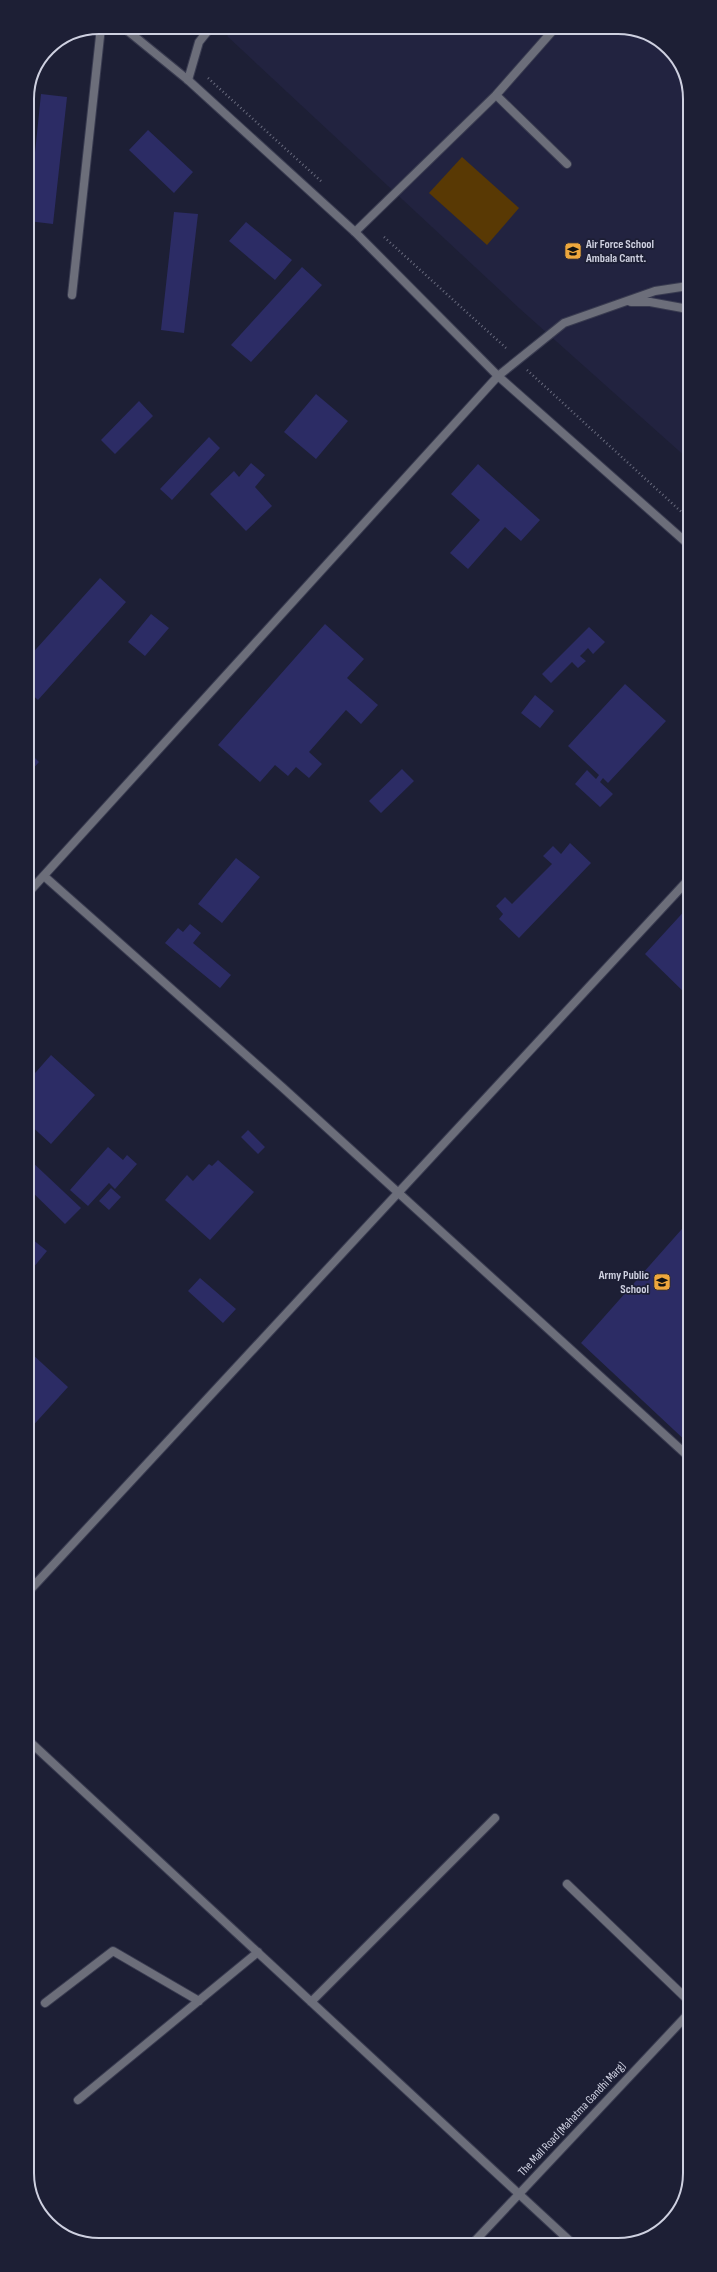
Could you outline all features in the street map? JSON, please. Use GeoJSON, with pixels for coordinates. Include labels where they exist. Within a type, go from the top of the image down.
{"type":"FeatureCollection","features":[{"type":"Feature","properties":{"kind":"street"},"geometry":{"type":"LineString","coordinates":[[72,295],[100,34]]}},
{"type":"Feature","properties":{"kind":"street"},"geometry":{"type":"LineString","coordinates":[[132,34],[188,80],[355,232],[498,376],[683,540]]}},
{"type":"Feature","properties":{"kind":"street"},"geometry":{"type":"LineString","coordinates":[[188,80],[199,42],[205,34]]}},
{"type":"Feature","properties":{"kind":"street"},"geometry":{"type":"LineString","coordinates":[[355,232],[496,95],[550,34]]}},
{"type":"Feature","properties":{"kind":"street"},"geometry":{"type":"LineString","coordinates":[[496,95],[568,164]]}},
{"type":"Feature","properties":{"kind":"street"},"geometry":{"type":"LineString","coordinates":[[34,887],[498,376],[564,323],[655,291],[683,287]]}},
{"type":"Feature","properties":{"kind":"street"},"geometry":{"type":"LineString","coordinates":[[626,302],[650,302],[683,308]]}},
{"type":"Feature","properties":{"kind":"street"},"geometry":{"type":"LineString","coordinates":[[44,876],[282,1087],[683,1452]]}},
{"type":"Feature","properties":{"kind":"street"},"geometry":{"type":"LineString","coordinates":[[34,1585],[683,884]]}},
{"type":"Feature","properties":{"kind":"street"},"geometry":{"type":"LineString","coordinates":[[34,1746],[566,2238]]}},
{"type":"Feature","properties":{"kind":"street"},"geometry":{"type":"LineString","coordinates":[[311,2002],[495,1818]]}},
{"type":"Feature","properties":{"kind":"street"},"geometry":{"type":"LineString","coordinates":[[567,1884],[683,1995]]}},
{"type":"Feature","properties":{"kind":"street"},"geometry":{"type":"LineString","coordinates":[[45,2002],[112,1951],[199,2001]]}},
{"type":"Feature","properties":{"kind":"street"},"geometry":{"type":"LineString","coordinates":[[78,2100],[258,1952]]}},
{"type":"Feature","properties":{"kind":"street","name":"The Mall Road (Mahatma Gandhi Marg)"},"geometry":{"type":"LineString","coordinates":[[478,2238],[683,2019]]}},
{"type":"Feature","properties":{"kind":"path"},"geometry":{"type":"LineString","coordinates":[[208,78],[325,185]]}},
{"type":"Feature","properties":{"kind":"path"},"geometry":{"type":"LineString","coordinates":[[384,237],[506,348]]}},
{"type":"Feature","properties":{"kind":"path"},"geometry":{"type":"LineString","coordinates":[[527,370],[683,513]]}},
{"type":"Feature","properties":{"kind":"shaded area","name":"Air Force School Ambala Cantt."},"geometry":{"type":"Polygon","coordinates":[[[229,34],[622,34],[643,39],[661,50],[667,56],[678,74],[681,82],[683,99],[683,455],[519,308],[227,36],[229,34]]]}},
{"type":"Feature","properties":{"kind":"shaded area"},"geometry":{"type":"Polygon","coordinates":[[[462,157],[519,208],[487,245],[429,193],[462,157]]]}},
{"type":"Feature","properties":{"kind":"building"},"geometry":{"type":"Polygon","coordinates":[[[41,94],[67,97],[53,224],[34,222],[34,162],[41,94]]]}},
{"type":"Feature","properties":{"kind":"building"},"geometry":{"type":"Polygon","coordinates":[[[148,130],[193,172],[174,193],[129,150],[148,130]]]}},
{"type":"Feature","properties":{"kind":"building"},"geometry":{"type":"Polygon","coordinates":[[[174,212],[198,214],[184,333],[161,330],[174,212]]]}},
{"type":"Feature","properties":{"kind":"building"},"geometry":{"type":"Polygon","coordinates":[[[246,222],[292,260],[275,280],[229,241],[246,222]]]}},
{"type":"Feature","properties":{"kind":"building"},"geometry":{"type":"Polygon","coordinates":[[[302,267],[322,285],[251,362],[231,345],[302,267]]]}},
{"type":"Feature","properties":{"kind":"building"},"geometry":{"type":"Polygon","coordinates":[[[316,394],[348,421],[316,459],[284,432],[316,394]]]}},
{"type":"Feature","properties":{"kind":"building"},"geometry":{"type":"Polygon","coordinates":[[[139,401],[153,416],[115,454],[101,440],[139,401]]]}},
{"type":"Feature","properties":{"kind":"building"},"geometry":{"type":"Polygon","coordinates":[[[209,437],[220,448],[172,500],[160,489],[209,437]]]}},
{"type":"Feature","properties":{"kind":"building"},"geometry":{"type":"Polygon","coordinates":[[[251,463],[265,475],[255,487],[272,506],[246,531],[210,494],[234,471],[239,477],[251,463]]]}},
{"type":"Feature","properties":{"kind":"building"},"geometry":{"type":"Polygon","coordinates":[[[478,464],[540,520],[521,541],[505,527],[468,569],[450,553],[480,520],[451,494],[478,464]]]}},
{"type":"Feature","properties":{"kind":"building"},"geometry":{"type":"Polygon","coordinates":[[[100,578],[126,602],[38,700],[34,696],[34,651],[100,578]]]}},
{"type":"Feature","properties":{"kind":"building"},"geometry":{"type":"Polygon","coordinates":[[[151,614],[169,628],[145,656],[128,642],[151,614]]]}},
{"type":"Feature","properties":{"kind":"building"},"geometry":{"type":"Polygon","coordinates":[[[325,624],[364,659],[347,678],[378,705],[361,724],[346,710],[309,752],[322,764],[309,778],[296,767],[288,776],[275,765],[260,782],[218,745],[325,624]]]}},
{"type":"Feature","properties":{"kind":"building"},"geometry":{"type":"Polygon","coordinates":[[[589,627],[605,642],[593,654],[588,648],[580,656],[586,661],[578,668],[572,662],[551,683],[542,674],[589,627]]]}},
{"type":"Feature","properties":{"kind":"building"},"geometry":{"type":"Polygon","coordinates":[[[625,684],[666,721],[608,783],[603,778],[600,782],[613,794],[600,807],[575,784],[587,770],[596,779],[599,775],[568,746],[625,684]]]}},
{"type":"Feature","properties":{"kind":"building"},"geometry":{"type":"Polygon","coordinates":[[[535,695],[554,711],[540,728],[521,713],[535,695]]]}},
{"type":"Feature","properties":{"kind":"building"},"geometry":{"type":"Polygon","coordinates":[[[34,757],[39,762],[34,767],[34,757]]]}},
{"type":"Feature","properties":{"kind":"building"},"geometry":{"type":"Polygon","coordinates":[[[402,769],[414,781],[381,813],[369,801],[402,769]]]}},
{"type":"Feature","properties":{"kind":"building"},"geometry":{"type":"Polygon","coordinates":[[[570,843],[591,863],[519,938],[499,919],[503,914],[496,906],[505,897],[512,904],[552,864],[543,856],[553,846],[561,854],[570,843]]]}},
{"type":"Feature","properties":{"kind":"building"},"geometry":{"type":"Polygon","coordinates":[[[236,858],[260,877],[222,923],[198,904],[236,858]]]}},
{"type":"Feature","properties":{"kind":"building"},"geometry":{"type":"Polygon","coordinates":[[[683,913],[683,991],[645,954],[683,913]]]}},
{"type":"Feature","properties":{"kind":"building"},"geometry":{"type":"Polygon","coordinates":[[[190,924],[201,933],[193,943],[231,975],[220,988],[165,943],[178,928],[183,932],[190,924]]]}},
{"type":"Feature","properties":{"kind":"building"},"geometry":{"type":"Polygon","coordinates":[[[51,1055],[95,1095],[51,1144],[34,1128],[34,1074],[51,1055]]]}},
{"type":"Feature","properties":{"kind":"building"},"geometry":{"type":"Polygon","coordinates":[[[248,1130],[265,1147],[258,1154],[241,1137],[248,1130]]]}},
{"type":"Feature","properties":{"kind":"building"},"geometry":{"type":"Polygon","coordinates":[[[108,1147],[123,1160],[127,1155],[137,1164],[115,1189],[109,1183],[88,1206],[70,1190],[108,1147]]]}},
{"type":"Feature","properties":{"kind":"building"},"geometry":{"type":"Polygon","coordinates":[[[218,1160],[254,1192],[210,1240],[165,1200],[187,1175],[193,1181],[209,1164],[212,1166],[218,1160]]]}},
{"type":"Feature","properties":{"kind":"building"},"geometry":{"type":"Polygon","coordinates":[[[34,1164],[81,1208],[65,1224],[34,1194],[34,1164]]]}},
{"type":"Feature","properties":{"kind":"building"},"geometry":{"type":"Polygon","coordinates":[[[111,1188],[121,1197],[109,1210],[99,1201],[111,1188]]]}},
{"type":"Feature","properties":{"kind":"building","name":"Army Public School"},"geometry":{"type":"Polygon","coordinates":[[[683,1228],[683,1438],[581,1343],[683,1228]]]}},
{"type":"Feature","properties":{"kind":"building"},"geometry":{"type":"Polygon","coordinates":[[[34,1241],[47,1251],[34,1267],[34,1241]]]}},
{"type":"Feature","properties":{"kind":"building"},"geometry":{"type":"Polygon","coordinates":[[[200,1278],[236,1309],[223,1323],[188,1291],[200,1278]]]}},
{"type":"Feature","properties":{"kind":"building"},"geometry":{"type":"Polygon","coordinates":[[[34,1356],[68,1387],[34,1424],[34,1356]]]}},
{"type":"Feature","properties":{"kind":"place","name":"Air Force School Ambala Cantt."},"geometry":{"type":"Point","coordinates":[573,251]}},
{"type":"Feature","properties":{"kind":"place","name":"Army Public School"},"geometry":{"type":"Point","coordinates":[662,1282]}}]}
